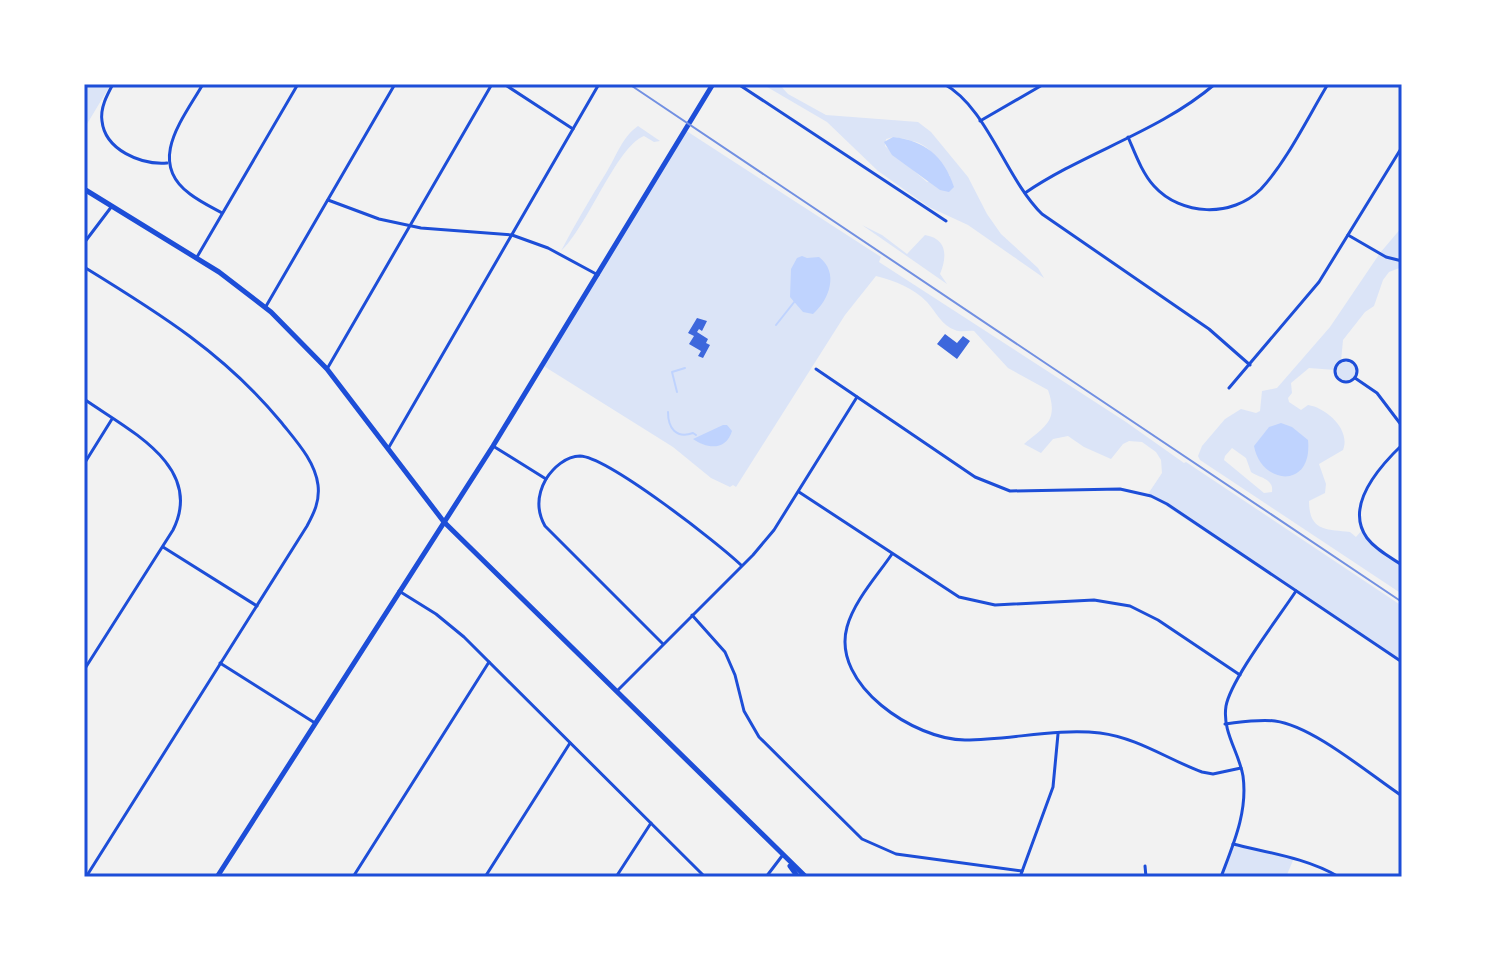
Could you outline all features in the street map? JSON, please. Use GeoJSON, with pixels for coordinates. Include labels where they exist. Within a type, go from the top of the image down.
{"type":"FeatureCollection","features":[{"type":"Feature","properties":{"kind":"main road"},"geometry":{"type":"LineString","coordinates":[[219,874],[493,446],[713,84]]}},
{"type":"Feature","properties":{"kind":"main road"},"geometry":{"type":"LineString","coordinates":[[84,189],[197,257],[265,308],[327,369],[444,522],[806,877]]}},
{"type":"Feature","properties":{"kind":"main road"},"geometry":{"type":"LineString","coordinates":[[782,856],[798,877]]}},
{"type":"Feature","properties":{"kind":"street"},"geometry":{"type":"LineString","coordinates":[[113,84],[102,115],[109,139],[118,148],[140,160],[152,164],[167,163]]}},
{"type":"Feature","properties":{"kind":"street"},"geometry":{"type":"LineString","coordinates":[[203,84],[174,136],[167,163],[181,187],[224,214]]}},
{"type":"Feature","properties":{"kind":"street"},"geometry":{"type":"LineString","coordinates":[[197,257],[298,84]]}},
{"type":"Feature","properties":{"kind":"street"},"geometry":{"type":"LineString","coordinates":[[265,308],[395,84]]}},
{"type":"Feature","properties":{"kind":"street"},"geometry":{"type":"LineString","coordinates":[[327,369],[492,84]]}},
{"type":"Feature","properties":{"kind":"street"},"geometry":{"type":"LineString","coordinates":[[504,84],[573,129]]}},
{"type":"Feature","properties":{"kind":"street"},"geometry":{"type":"LineString","coordinates":[[387,450],[599,84]]}},
{"type":"Feature","properties":{"kind":"street"},"geometry":{"type":"LineString","coordinates":[[738,84],[946,221]]}},
{"type":"Feature","properties":{"kind":"street"},"geometry":{"type":"LineString","coordinates":[[944,84],[961,96],[1025,193],[1048,219],[1209,329],[1250,365]]}},
{"type":"Feature","properties":{"kind":"street"},"geometry":{"type":"LineString","coordinates":[[980,121],[1044,84]]}},
{"type":"Feature","properties":{"kind":"street"},"geometry":{"type":"LineString","coordinates":[[1025,193],[1074,162],[1180,110],[1215,84]]}},
{"type":"Feature","properties":{"kind":"street"},"geometry":{"type":"LineString","coordinates":[[1128,137],[1149,180],[1162,194],[1179,204],[1197,209],[1229,207],[1262,188],[1328,84]]}},
{"type":"Feature","properties":{"kind":"street"},"geometry":{"type":"LineString","coordinates":[[1229,388],[1319,282],[1402,147]]}},
{"type":"Feature","properties":{"kind":"street"},"geometry":{"type":"LineString","coordinates":[[328,200],[379,219],[410,225],[455,232],[512,235],[548,248],[598,275]]}},
{"type":"Feature","properties":{"kind":"street"},"geometry":{"type":"LineString","coordinates":[[84,243],[112,206]]}},
{"type":"Feature","properties":{"kind":"street"},"geometry":{"type":"LineString","coordinates":[[1348,235],[1386,257],[1402,261]]}},
{"type":"Feature","properties":{"kind":"street"},"geometry":{"type":"LineString","coordinates":[[84,267],[165,316],[217,356],[269,407],[311,463],[318,484],[316,509],[86,877]]}},
{"type":"Feature","properties":{"kind":"street"},"geometry":{"type":"LineString","coordinates":[[1347,360],[1353,363],[1357,371],[1355,378],[1346,382],[1339,379],[1336,374],[1338,364],[1347,360]]}},
{"type":"Feature","properties":{"kind":"street"},"geometry":{"type":"LineString","coordinates":[[816,369],[975,477],[997,488],[1023,493],[1120,489],[1151,496],[1402,662]]}},
{"type":"Feature","properties":{"kind":"street"},"geometry":{"type":"LineString","coordinates":[[1355,378],[1377,393],[1402,426]]}},
{"type":"Feature","properties":{"kind":"street"},"geometry":{"type":"LineString","coordinates":[[616,691],[774,530],[857,397]]}},
{"type":"Feature","properties":{"kind":"street"},"geometry":{"type":"LineString","coordinates":[[84,399],[165,459],[177,479],[182,498],[180,513],[163,547],[84,670]]}},
{"type":"Feature","properties":{"kind":"street"},"geometry":{"type":"LineString","coordinates":[[84,464],[112,419]]}},
{"type":"Feature","properties":{"kind":"street"},"geometry":{"type":"LineString","coordinates":[[1402,445],[1364,494],[1360,506],[1360,523],[1368,540],[1402,565]]}},
{"type":"Feature","properties":{"kind":"street"},"geometry":{"type":"LineString","coordinates":[[493,446],[546,479]]}},
{"type":"Feature","properties":{"kind":"street"},"geometry":{"type":"LineString","coordinates":[[663,644],[545,526],[538,502],[546,479],[566,460],[580,456],[594,458],[698,527],[741,565]]}},
{"type":"Feature","properties":{"kind":"street"},"geometry":{"type":"LineString","coordinates":[[799,492],[959,597],[983,604],[1094,600],[1130,606],[1158,620],[1240,675]]}},
{"type":"Feature","properties":{"kind":"street"},"geometry":{"type":"LineString","coordinates":[[163,547],[257,606]]}},
{"type":"Feature","properties":{"kind":"street"},"geometry":{"type":"LineString","coordinates":[[892,554],[854,610],[845,638],[846,657],[859,681],[895,716],[932,735],[965,740],[1095,733],[1119,736],[1202,772],[1222,773],[1241,768]]}},
{"type":"Feature","properties":{"kind":"street"},"geometry":{"type":"LineString","coordinates":[[399,591],[449,624],[705,877]]}},
{"type":"Feature","properties":{"kind":"street"},"geometry":{"type":"LineString","coordinates":[[1221,877],[1244,800],[1241,768],[1225,724],[1228,697],[1296,591]]}},
{"type":"Feature","properties":{"kind":"street"},"geometry":{"type":"LineString","coordinates":[[692,615],[725,652],[735,675],[744,711],[759,737],[862,839],[896,854],[1022,871]]}},
{"type":"Feature","properties":{"kind":"street"},"geometry":{"type":"LineString","coordinates":[[353,877],[489,662]]}},
{"type":"Feature","properties":{"kind":"street"},"geometry":{"type":"LineString","coordinates":[[220,663],[315,723]]}},
{"type":"Feature","properties":{"kind":"street"},"geometry":{"type":"LineString","coordinates":[[1225,724],[1253,721],[1290,725],[1308,733],[1402,796]]}},
{"type":"Feature","properties":{"kind":"street"},"geometry":{"type":"LineString","coordinates":[[1020,877],[1053,787],[1058,734]]}},
{"type":"Feature","properties":{"kind":"street"},"geometry":{"type":"LineString","coordinates":[[485,877],[570,743]]}},
{"type":"Feature","properties":{"kind":"street"},"geometry":{"type":"LineString","coordinates":[[616,877],[651,823]]}},
{"type":"Feature","properties":{"kind":"street"},"geometry":{"type":"LineString","coordinates":[[1233,844],[1305,862],[1339,877]]}},
{"type":"Feature","properties":{"kind":"street"},"geometry":{"type":"LineString","coordinates":[[766,877],[782,856]]}},
{"type":"Feature","properties":{"kind":"street"},"geometry":{"type":"LineString","coordinates":[[1145,866],[1146,877]]}},
{"type":"Feature","properties":{"kind":"street"},"geometry":{"type":"LineString","coordinates":[[219,874],[229,877]]}},
{"type":"Feature","properties":{"kind":"shaded area"},"geometry":{"type":"Polygon","coordinates":[[[84,84],[111,84],[84,129],[84,84]]]}},
{"type":"Feature","properties":{"kind":"shaded area"},"geometry":{"type":"Polygon","coordinates":[[[762,84],[779,84],[788,94],[826,115],[918,122],[931,132],[968,177],[1001,234],[1038,268],[1044,278],[968,225],[929,207],[878,171],[827,122],[762,84]],[[893,137],[886,139],[885,146],[927,182],[950,176],[928,148],[915,141],[893,137]]]}},
{"type":"Feature","properties":{"kind":"shaded area"},"geometry":{"type":"Polygon","coordinates":[[[638,126],[660,141],[654,142],[644,136],[623,155],[561,251],[623,141],[638,126]]]}},
{"type":"Feature","properties":{"kind":"shaded area"},"geometry":{"type":"Polygon","coordinates":[[[685,130],[881,257],[879,262],[1402,606],[1402,662],[1148,494],[1162,473],[1161,460],[1142,442],[1123,444],[1111,459],[1068,436],[1053,439],[1041,453],[1024,444],[1044,427],[1051,416],[1048,390],[1008,368],[974,331],[950,328],[922,297],[890,280],[876,276],[845,315],[736,487],[711,478],[673,447],[542,365],[685,130]]]}},
{"type":"Feature","properties":{"kind":"shaded area"},"geometry":{"type":"Polygon","coordinates":[[[862,225],[882,235],[907,254],[925,235],[938,240],[944,250],[940,274],[947,284],[862,225]]]}},
{"type":"Feature","properties":{"kind":"shaded area"},"geometry":{"type":"Polygon","coordinates":[[[1402,227],[1402,267],[1389,272],[1374,306],[1365,312],[1343,340],[1341,361],[1354,364],[1355,378],[1346,382],[1339,379],[1335,370],[1309,368],[1291,383],[1292,393],[1288,398],[1301,410],[1308,405],[1323,410],[1336,421],[1344,435],[1343,450],[1319,464],[1326,484],[1325,493],[1309,501],[1312,518],[1321,527],[1350,532],[1356,537],[1362,530],[1378,550],[1402,565],[1402,594],[1198,456],[1202,446],[1225,419],[1241,409],[1256,413],[1260,411],[1262,391],[1277,388],[1330,327],[1380,253],[1402,227]],[[1232,448],[1224,460],[1264,493],[1272,492],[1268,481],[1251,472],[1246,458],[1232,448]]]}},
{"type":"Feature","properties":{"kind":"shaded area"},"geometry":{"type":"Polygon","coordinates":[[[1233,844],[1294,858],[1286,877],[1221,877],[1233,844]]]}},
{"type":"Feature","properties":{"kind":"water"},"geometry":{"type":"Polygon","coordinates":[[[893,137],[914,142],[931,152],[944,166],[954,187],[949,192],[940,190],[892,155],[884,142],[893,137]]]}},
{"type":"Feature","properties":{"kind":"water"},"geometry":{"type":"Polygon","coordinates":[[[819,257],[829,270],[828,293],[813,314],[803,312],[790,297],[791,269],[797,258],[819,257]]]}},
{"type":"Feature","properties":{"kind":"water"},"geometry":{"type":"Polygon","coordinates":[[[1281,423],[1292,427],[1308,440],[1303,468],[1286,476],[1266,469],[1254,446],[1269,427],[1281,423]]]}},
{"type":"Feature","properties":{"kind":"water"},"geometry":{"type":"Polygon","coordinates":[[[723,425],[732,431],[721,445],[704,445],[693,439],[723,425]]]}},
{"type":"Feature","properties":{"kind":"building"},"geometry":{"type":"Polygon","coordinates":[[[697,318],[707,321],[702,331],[699,329],[697,332],[708,339],[706,343],[710,345],[703,358],[698,356],[701,351],[689,344],[694,336],[688,333],[697,318]]]}},
{"type":"Feature","properties":{"kind":"building"},"geometry":{"type":"Polygon","coordinates":[[[945,334],[957,343],[963,336],[970,341],[957,359],[937,344],[945,334]]]}},
{"type":"Feature","properties":{"kind":"waterway"},"geometry":{"type":"LineString","coordinates":[[776,325],[795,301]]}},
{"type":"Feature","properties":{"kind":"waterway"},"geometry":{"type":"LineString","coordinates":[[677,392],[672,372],[685,368]]}},
{"type":"Feature","properties":{"kind":"waterway"},"geometry":{"type":"LineString","coordinates":[[668,412],[674,431],[696,435]]}},
{"type":"Feature","properties":{"kind":"railway"},"geometry":{"type":"LineString","coordinates":[[629,84],[1402,602]]}}]}
